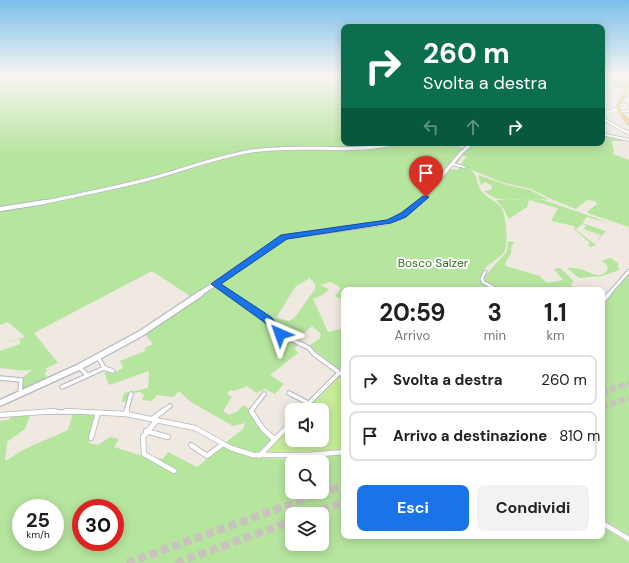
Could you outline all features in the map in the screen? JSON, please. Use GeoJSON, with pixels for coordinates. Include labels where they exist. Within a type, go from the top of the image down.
{"type":"FeatureCollection","features":[{"type":"Feature","properties":{"kind":"main road"},"geometry":{"type":"LineString","coordinates":[[605,116],[616,111],[621,101]]}},
{"type":"Feature","properties":{"kind":"main road"},"geometry":{"type":"LineString","coordinates":[[616,111],[629,123]]}},
{"type":"Feature","properties":{"kind":"main road"},"geometry":{"type":"LineString","coordinates":[[605,119],[629,133]]}},
{"type":"Feature","properties":{"kind":"main road"},"geometry":{"type":"LineString","coordinates":[[0,209],[31,205],[137,182],[252,151],[301,147],[335,150],[384,146]]}},
{"type":"Feature","properties":{"kind":"main road"},"geometry":{"type":"LineString","coordinates":[[0,404],[98,357],[160,322],[284,237],[384,223],[399,218],[423,200],[452,164],[469,146]]}},
{"type":"Feature","properties":{"kind":"street"},"geometry":{"type":"LineString","coordinates":[[619,104],[628,106]]}},
{"type":"Feature","properties":{"kind":"street"},"geometry":{"type":"LineString","coordinates":[[605,111],[629,111]]}},
{"type":"Feature","properties":{"kind":"street"},"geometry":{"type":"LineString","coordinates":[[605,135],[629,139]]}},
{"type":"Feature","properties":{"kind":"street"},"geometry":{"type":"LineString","coordinates":[[452,164],[464,167]]}},
{"type":"Feature","properties":{"kind":"street"},"geometry":{"type":"LineString","coordinates":[[605,299],[629,271]]}},
{"type":"Feature","properties":{"kind":"street"},"geometry":{"type":"LineString","coordinates":[[485,272],[482,278],[483,282],[492,287]]}},
{"type":"Feature","properties":{"kind":"street"},"geometry":{"type":"LineString","coordinates":[[215,284],[268,320],[280,334],[309,348],[314,354],[339,373],[308,403],[289,393]]}},
{"type":"Feature","properties":{"kind":"street"},"geometry":{"type":"LineString","coordinates":[[98,357],[104,368],[114,371]]}},
{"type":"Feature","properties":{"kind":"street"},"geometry":{"type":"LineString","coordinates":[[79,366],[87,375]]}},
{"type":"Feature","properties":{"kind":"street"},"geometry":{"type":"LineString","coordinates":[[62,387],[102,369]]}},
{"type":"Feature","properties":{"kind":"street"},"geometry":{"type":"LineString","coordinates":[[0,378],[21,380],[20,394]]}},
{"type":"Feature","properties":{"kind":"street"},"geometry":{"type":"LineString","coordinates":[[126,414],[131,394]]}},
{"type":"Feature","properties":{"kind":"street"},"geometry":{"type":"LineString","coordinates":[[264,394],[252,411],[262,429],[274,439]]}},
{"type":"Feature","properties":{"kind":"street"},"geometry":{"type":"LineString","coordinates":[[170,406],[155,419],[146,432],[143,441],[144,454],[174,471]]}},
{"type":"Feature","properties":{"kind":"street"},"geometry":{"type":"LineString","coordinates":[[0,415],[32,414],[58,411],[126,414],[195,428],[239,452],[259,456],[308,455],[341,452]]}},
{"type":"Feature","properties":{"kind":"street"},"geometry":{"type":"LineString","coordinates":[[91,438],[98,413]]}},
{"type":"Feature","properties":{"kind":"street"},"geometry":{"type":"LineString","coordinates":[[259,456],[285,429]]}},
{"type":"Feature","properties":{"kind":"street"},"geometry":{"type":"LineString","coordinates":[[146,432],[168,437]]}},
{"type":"Feature","properties":{"kind":"street"},"geometry":{"type":"LineString","coordinates":[[191,445],[208,456],[223,444]]}},
{"type":"Feature","properties":{"kind":"street"},"geometry":{"type":"LineString","coordinates":[[605,525],[629,539]]}},
{"type":"Feature","properties":{"kind":"green space"},"geometry":{"type":"Polygon","coordinates":[[[0,101],[341,101],[341,146],[372,146],[357,148],[310,147],[251,151],[157,176],[22,206],[0,209],[0,101]]]}},
{"type":"Feature","properties":{"kind":"green space"},"geometry":{"type":"Polygon","coordinates":[[[605,136],[625,140],[612,141],[614,151],[613,154],[629,160],[629,227],[588,213],[587,212],[597,204],[595,201],[587,200],[576,209],[531,189],[501,182],[460,165],[467,156],[462,156],[457,164],[454,164],[470,146],[605,146],[605,136]]]}},
{"type":"Feature","properties":{"kind":"green space"},"geometry":{"type":"Polygon","coordinates":[[[371,146],[457,146],[464,148],[421,199],[400,215],[388,221],[282,236],[193,298],[152,271],[34,333],[58,363],[46,368],[47,372],[44,373],[48,380],[23,392],[22,378],[33,369],[21,370],[0,368],[0,351],[20,344],[20,339],[0,344],[25,337],[8,322],[0,325],[0,210],[22,208],[120,187],[256,151],[295,148],[334,150],[371,146]]]}},
{"type":"Feature","properties":{"kind":"green space","name":"Bosco Salzer"},"geometry":{"type":"Polygon","coordinates":[[[460,167],[474,172],[482,192],[499,205],[503,211],[506,230],[506,248],[501,255],[484,270],[482,274],[480,279],[487,287],[341,288],[331,282],[320,285],[329,289],[324,294],[313,299],[328,332],[341,329],[341,372],[309,346],[319,339],[321,334],[312,326],[297,339],[283,332],[276,324],[217,284],[284,238],[389,223],[419,205],[449,169],[457,170],[460,167]],[[310,278],[296,286],[276,318],[289,321],[295,317],[315,289],[315,284],[310,278]]]}},
{"type":"Feature","properties":{"kind":"green space"},"geometry":{"type":"Polygon","coordinates":[[[478,175],[507,185],[530,190],[549,200],[498,199],[484,191],[491,190],[492,186],[485,182],[481,185],[478,175]]]}},
{"type":"Feature","properties":{"kind":"green space"},"geometry":{"type":"Polygon","coordinates":[[[537,199],[553,203],[612,224],[587,217],[582,223],[606,231],[595,244],[601,235],[584,229],[586,225],[582,224],[579,226],[576,230],[596,245],[591,247],[588,245],[590,243],[575,230],[574,226],[551,221],[558,208],[529,200],[527,207],[509,219],[503,208],[496,200],[537,199]]]}},
{"type":"Feature","properties":{"kind":"green space"},"geometry":{"type":"Polygon","coordinates":[[[508,241],[514,242],[511,248],[511,254],[505,263],[506,266],[540,276],[547,283],[563,280],[554,269],[560,268],[574,281],[571,284],[572,287],[497,287],[492,285],[484,280],[485,276],[507,251],[508,241]]]}},
{"type":"Feature","properties":{"kind":"green space"},"geometry":{"type":"Polygon","coordinates":[[[610,258],[618,263],[619,270],[602,276],[579,278],[567,268],[583,270],[601,275],[608,269],[606,264],[601,261],[610,258]]]}},
{"type":"Feature","properties":{"kind":"green space"},"geometry":{"type":"Polygon","coordinates":[[[629,274],[629,535],[605,522],[605,302],[629,274]]]}},
{"type":"Feature","properties":{"kind":"green space"},"geometry":{"type":"Polygon","coordinates":[[[215,286],[265,319],[280,335],[300,344],[294,348],[298,353],[270,375],[284,384],[275,394],[265,389],[256,393],[247,386],[234,391],[230,390],[227,394],[232,397],[223,411],[229,415],[238,411],[243,405],[251,410],[258,423],[256,425],[272,439],[258,454],[250,453],[225,443],[243,429],[245,423],[233,426],[191,402],[179,391],[173,397],[157,395],[152,401],[142,400],[144,395],[140,392],[129,393],[127,402],[122,402],[124,393],[148,388],[149,371],[109,385],[104,372],[114,373],[123,368],[120,361],[145,351],[145,348],[153,344],[144,333],[215,286]]]}},
{"type":"Feature","properties":{"kind":"green space"},"geometry":{"type":"Polygon","coordinates":[[[341,288],[341,299],[335,296],[341,288]]]}},
{"type":"Feature","properties":{"kind":"green space"},"geometry":{"type":"Polygon","coordinates":[[[341,374],[341,450],[302,454],[265,454],[285,432],[285,447],[329,447],[329,403],[311,403],[341,374]]]}},
{"type":"Feature","properties":{"kind":"green space"},"geometry":{"type":"Polygon","coordinates":[[[73,413],[96,414],[89,443],[98,445],[110,437],[119,439],[114,447],[146,457],[174,474],[177,470],[152,457],[163,459],[168,452],[197,467],[223,446],[239,453],[255,457],[285,459],[285,499],[329,499],[329,455],[341,453],[341,539],[605,539],[605,528],[629,543],[629,563],[0,563],[0,421],[9,420],[11,416],[30,416],[25,429],[7,442],[5,461],[19,452],[68,430],[73,413]]]}},
{"type":"Feature","properties":{"kind":"tunnel"},"geometry":{"type":"LineString","coordinates":[[605,392],[629,383]]}},
{"type":"Feature","properties":{"kind":"tunnel"},"geometry":{"type":"LineString","coordinates":[[605,406],[629,398]]}},
{"type":"Feature","properties":{"kind":"tunnel"},"geometry":{"type":"LineString","coordinates":[[127,563],[341,486]]}},
{"type":"Feature","properties":{"kind":"tunnel"},"geometry":{"type":"LineString","coordinates":[[329,507],[341,503]]}},
{"type":"Feature","properties":{"kind":"tunnel"},"geometry":{"type":"LineString","coordinates":[[176,563],[285,524]]}},
{"type":"Feature","properties":{"kind":"route"},"geometry":{"type":"LineString","coordinates":[[280,334],[274,325],[268,320],[215,284],[284,237],[294,234],[389,222],[404,215],[426,197]]}}]}
